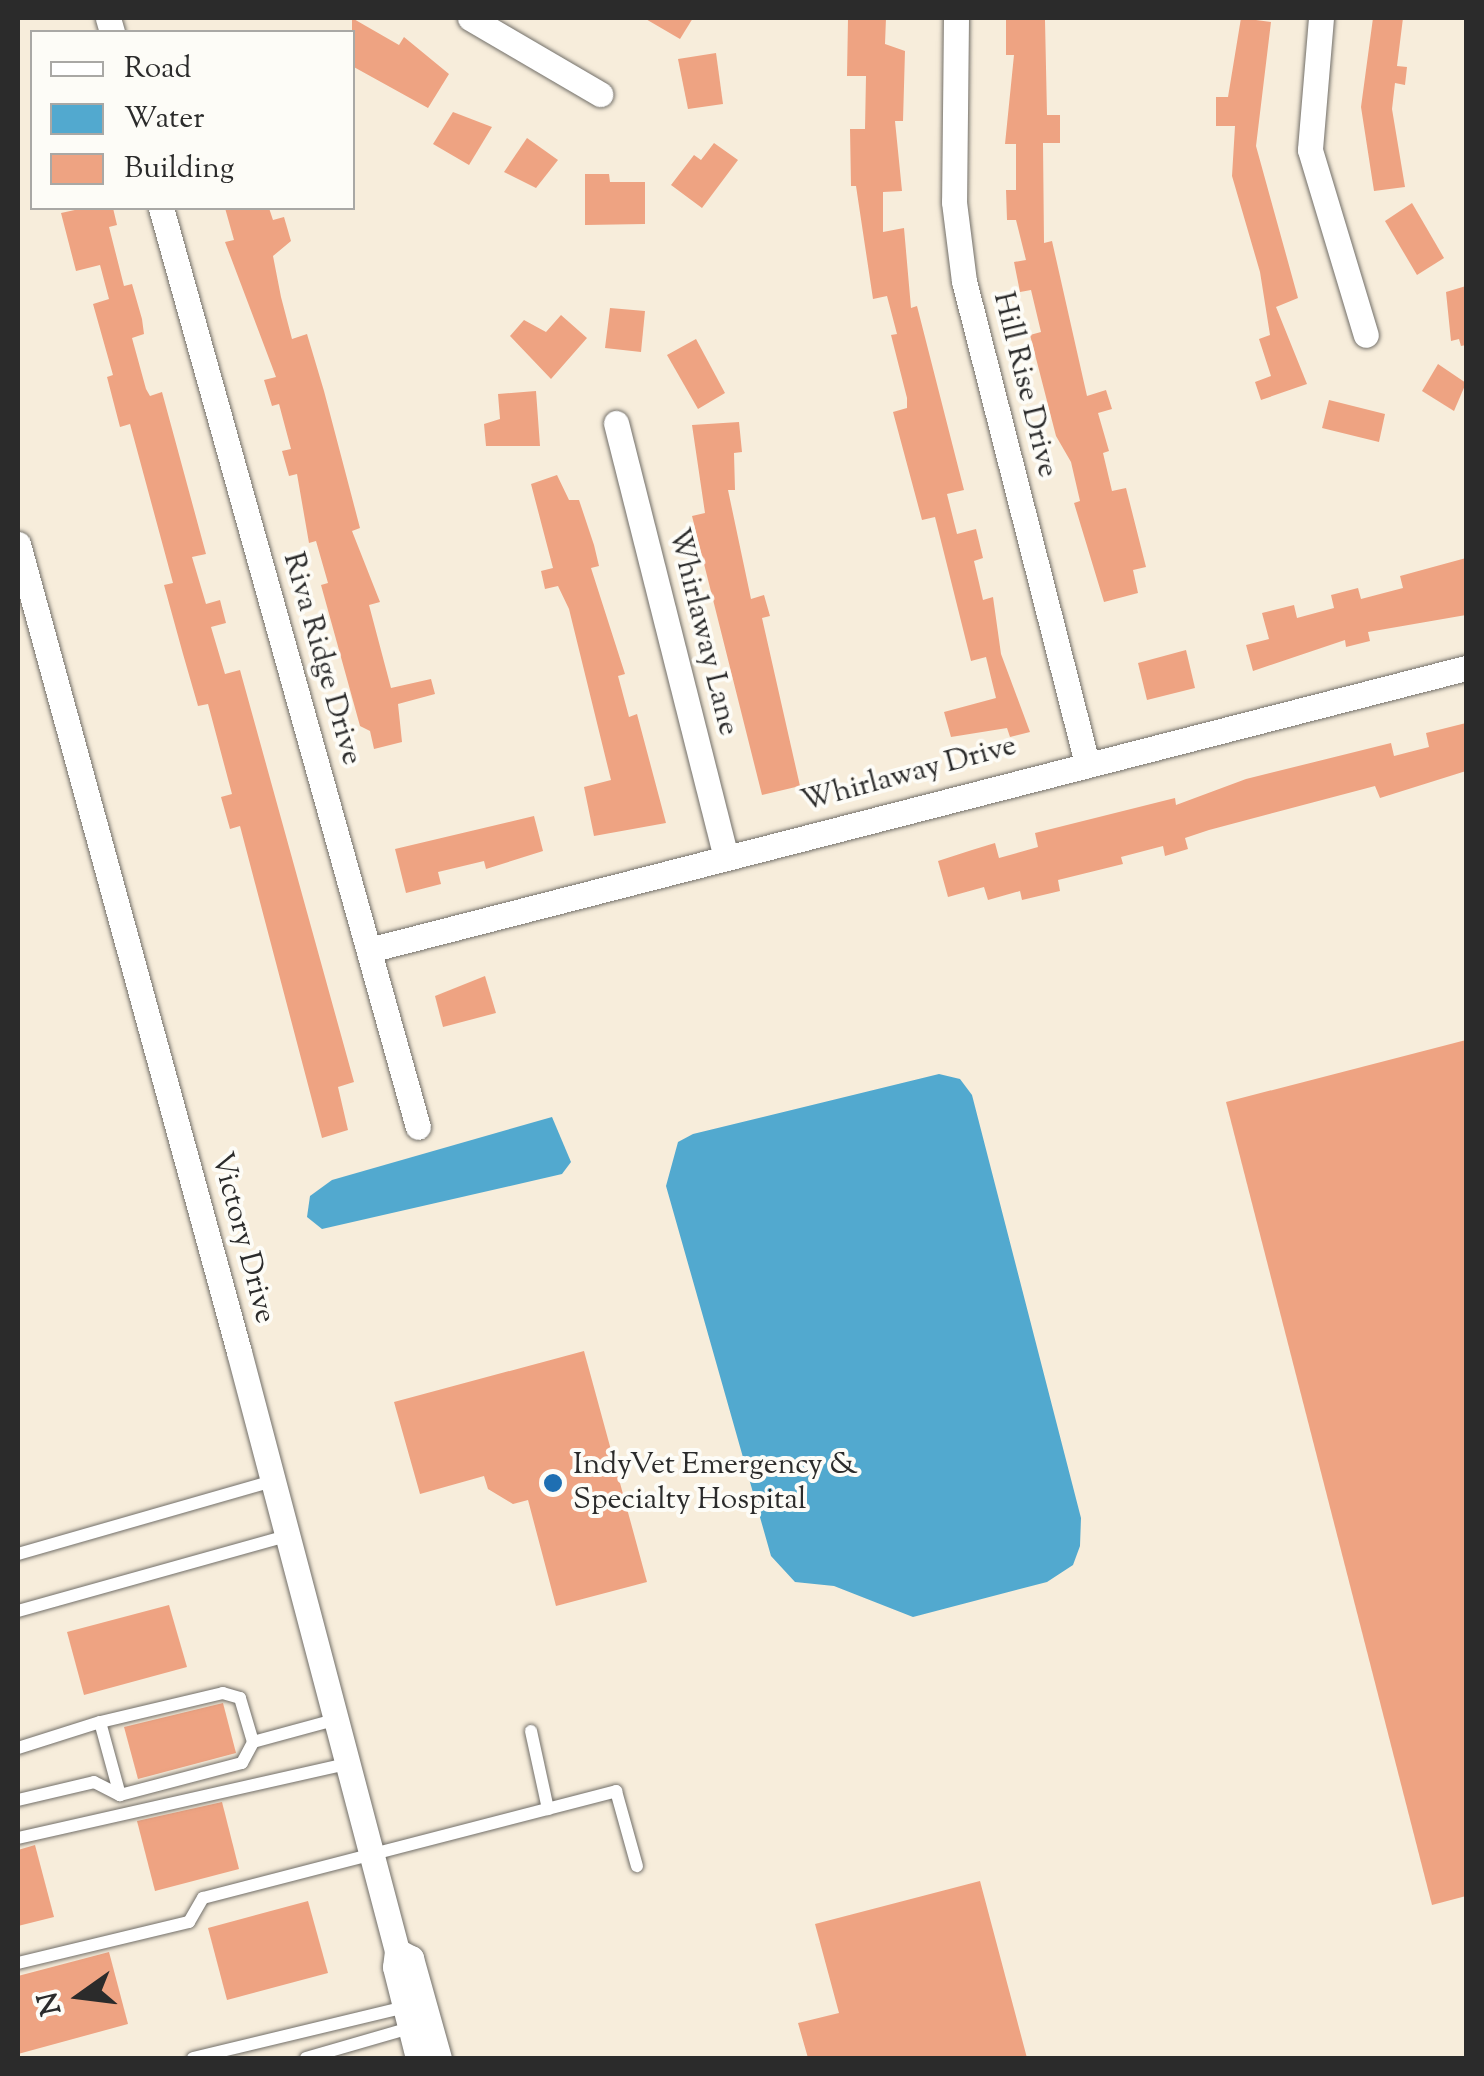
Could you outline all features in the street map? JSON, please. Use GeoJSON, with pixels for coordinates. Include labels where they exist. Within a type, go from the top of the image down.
{"type":"FeatureCollection","features":[{"type":"Feature","properties":{"kind":"street"},"geometry":{"type":"LineString","coordinates":[[470,18],[600,94]]}},
{"type":"Feature","properties":{"kind":"street","name":"Hill Rise Drive"},"geometry":{"type":"LineString","coordinates":[[956,18],[954,202],[964,281],[1088,762]]}},
{"type":"Feature","properties":{"kind":"street"},"geometry":{"type":"LineString","coordinates":[[1322,18],[1310,150],[1366,335]]}},
{"type":"Feature","properties":{"kind":"street","name":"Riva Ridge Drive"},"geometry":{"type":"LineString","coordinates":[[162,210],[418,1127]]}},
{"type":"Feature","properties":{"kind":"street","name":"Whirlaway Lane"},"geometry":{"type":"LineString","coordinates":[[616,423],[726,857]]}},
{"type":"Feature","properties":{"kind":"street","name":"Victory Drive"},"geometry":{"type":"LineString","coordinates":[[18,544],[397,1950],[418,2058]]}},
{"type":"Feature","properties":{"kind":"street","name":"Whirlaway Drive"},"geometry":{"type":"LineString","coordinates":[[369,950],[1088,762],[1466,668]]}},
{"type":"Feature","properties":{"kind":"street","name":"Victory Drive"},"geometry":{"type":"LineString","coordinates":[[397,1950],[412,1958],[438,2058]]}},
{"type":"Feature","properties":{"kind":"lane"},"geometry":{"type":"LineString","coordinates":[[18,1554],[273,1481]]}},
{"type":"Feature","properties":{"kind":"lane"},"geometry":{"type":"LineString","coordinates":[[18,1611],[283,1537]]}},
{"type":"Feature","properties":{"kind":"lane"},"geometry":{"type":"LineString","coordinates":[[18,1748],[100,1722],[223,1692],[240,1698],[253,1742],[242,1763],[120,1795],[94,1782],[18,1800]]}},
{"type":"Feature","properties":{"kind":"lane"},"geometry":{"type":"LineString","coordinates":[[253,1742],[334,1720]]}},
{"type":"Feature","properties":{"kind":"lane"},"geometry":{"type":"LineString","coordinates":[[100,1722],[120,1795]]}},
{"type":"Feature","properties":{"kind":"lane"},"geometry":{"type":"LineString","coordinates":[[530,1731],[548,1808]]}},
{"type":"Feature","properties":{"kind":"lane"},"geometry":{"type":"LineString","coordinates":[[18,1838],[346,1764]]}},
{"type":"Feature","properties":{"kind":"lane"},"geometry":{"type":"LineString","coordinates":[[18,1963],[188,1922],[203,1898],[616,1791],[637,1866]]}},
{"type":"Feature","properties":{"kind":"lane"},"geometry":{"type":"LineString","coordinates":[[202,2057],[408,2018]]}},
{"type":"Feature","properties":{"kind":"lane"},"geometry":{"type":"LineString","coordinates":[[306,2058],[408,2018]]}},
{"type":"Feature","properties":{"kind":"water"},"geometry":{"type":"Polygon","coordinates":[[[939,1074],[960,1079],[972,1095],[1081,1518],[1080,1546],[1073,1565],[1047,1582],[913,1617],[834,1586],[795,1582],[771,1556],[666,1186],[678,1142],[693,1134],[939,1074]]]}},
{"type":"Feature","properties":{"kind":"water"},"geometry":{"type":"Polygon","coordinates":[[[552,1117],[571,1162],[562,1174],[322,1229],[307,1217],[310,1196],[332,1180],[552,1117]]]}},
{"type":"Feature","properties":{"kind":"building"},"geometry":{"type":"Polygon","coordinates":[[[352,18],[399,45],[404,37],[449,74],[428,108],[355,68],[352,18]]]}},
{"type":"Feature","properties":{"kind":"building"},"geometry":{"type":"Polygon","coordinates":[[[644,18],[693,18],[680,39],[644,18]]]}},
{"type":"Feature","properties":{"kind":"building"},"geometry":{"type":"Polygon","coordinates":[[[848,18],[886,18],[885,44],[905,51],[903,121],[895,121],[902,191],[883,192],[883,232],[904,228],[911,308],[917,306],[964,490],[947,494],[957,534],[976,529],[983,558],[974,561],[983,600],[993,597],[1001,654],[1030,732],[1010,737],[1007,728],[951,737],[944,712],[996,698],[986,657],[971,661],[935,517],[922,520],[893,412],[907,408],[891,335],[897,334],[887,296],[873,299],[856,186],[851,186],[850,129],[865,129],[866,76],[847,76],[848,18]]]}},
{"type":"Feature","properties":{"kind":"building"},"geometry":{"type":"Polygon","coordinates":[[[1241,18],[1271,22],[1256,146],[1298,298],[1276,307],[1307,384],[1261,400],[1255,382],[1271,376],[1259,339],[1270,335],[1260,272],[1232,176],[1235,126],[1216,126],[1216,97],[1228,97],[1241,18]]]}},
{"type":"Feature","properties":{"kind":"building"},"geometry":{"type":"Polygon","coordinates":[[[1373,18],[1403,18],[1397,66],[1407,67],[1405,85],[1395,83],[1392,109],[1405,187],[1374,191],[1361,107],[1373,18]]]}},
{"type":"Feature","properties":{"kind":"building"},"geometry":{"type":"Polygon","coordinates":[[[1006,20],[1045,20],[1047,115],[1060,115],[1060,143],[1043,143],[1044,243],[1052,241],[1087,396],[1106,390],[1112,409],[1098,413],[1109,451],[1103,453],[1112,491],[1126,488],[1146,567],[1133,570],[1138,593],[1104,602],[1074,503],[1080,501],[1071,462],[1056,436],[1030,335],[1041,332],[1031,290],[1020,292],[1014,262],[1026,260],[1016,220],[1007,220],[1006,190],[1016,190],[1016,144],[1005,144],[1014,55],[1006,55],[1006,20]]]}},
{"type":"Feature","properties":{"kind":"building"},"geometry":{"type":"Polygon","coordinates":[[[716,53],[723,104],[688,109],[678,59],[716,53]]]}},
{"type":"Feature","properties":{"kind":"building"},"geometry":{"type":"Polygon","coordinates":[[[453,112],[492,127],[469,165],[433,144],[453,112]]]}},
{"type":"Feature","properties":{"kind":"building"},"geometry":{"type":"Polygon","coordinates":[[[527,138],[558,160],[536,188],[504,172],[527,138]]]}},
{"type":"Feature","properties":{"kind":"building"},"geometry":{"type":"Polygon","coordinates":[[[714,143],[738,160],[702,208],[671,185],[694,155],[701,160],[714,143]]]}},
{"type":"Feature","properties":{"kind":"building"},"geometry":{"type":"Polygon","coordinates":[[[585,174],[609,174],[610,182],[645,182],[645,224],[585,225],[585,174]]]}},
{"type":"Feature","properties":{"kind":"building"},"geometry":{"type":"Polygon","coordinates":[[[1412,203],[1444,258],[1417,275],[1385,221],[1412,203]]]}},
{"type":"Feature","properties":{"kind":"building"},"geometry":{"type":"Polygon","coordinates":[[[113,210],[117,225],[109,227],[124,286],[132,284],[142,319],[144,334],[132,338],[146,389],[150,396],[162,392],[206,554],[192,557],[206,604],[220,600],[226,623],[211,627],[225,674],[240,670],[354,1082],[338,1087],[348,1130],[322,1138],[240,826],[230,829],[221,797],[232,794],[208,704],[198,706],[183,654],[164,585],[173,583],[130,424],[120,427],[107,377],[113,375],[93,304],[109,299],[100,265],[76,271],[61,213],[113,210]]]}},
{"type":"Feature","properties":{"kind":"building"},"geometry":{"type":"Polygon","coordinates":[[[226,210],[270,210],[273,220],[284,217],[291,241],[273,256],[281,297],[292,339],[307,334],[324,391],[360,528],[352,531],[380,602],[369,605],[391,688],[431,679],[435,694],[398,704],[402,742],[374,749],[370,731],[360,726],[321,585],[328,583],[316,541],[309,543],[297,474],[289,476],[282,451],[291,449],[279,404],[272,406],[264,380],[276,377],[225,242],[234,240],[226,210]]]}},
{"type":"Feature","properties":{"kind":"building"},"geometry":{"type":"Polygon","coordinates":[[[1466,286],[1466,345],[1461,346],[1459,339],[1451,341],[1446,292],[1466,286]]]}},
{"type":"Feature","properties":{"kind":"building"},"geometry":{"type":"Polygon","coordinates":[[[610,308],[645,311],[641,352],[605,348],[610,308]]]}},
{"type":"Feature","properties":{"kind":"building"},"geometry":{"type":"Polygon","coordinates":[[[561,315],[587,338],[551,379],[510,336],[524,320],[546,332],[561,315]]]}},
{"type":"Feature","properties":{"kind":"building"},"geometry":{"type":"Polygon","coordinates":[[[696,339],[725,393],[698,409],[667,355],[696,339]]]}},
{"type":"Feature","properties":{"kind":"building"},"geometry":{"type":"Polygon","coordinates":[[[1438,364],[1466,383],[1454,411],[1422,391],[1438,364]]]}},
{"type":"Feature","properties":{"kind":"building"},"geometry":{"type":"Polygon","coordinates":[[[536,391],[540,446],[486,446],[484,424],[500,419],[498,394],[536,391]]]}},
{"type":"Feature","properties":{"kind":"building"},"geometry":{"type":"Polygon","coordinates":[[[1329,400],[1385,414],[1379,442],[1322,428],[1329,400]]]}},
{"type":"Feature","properties":{"kind":"building"},"geometry":{"type":"Polygon","coordinates":[[[739,422],[742,452],[734,453],[735,490],[728,490],[751,599],[764,595],[770,616],[762,618],[800,786],[762,795],[692,516],[705,513],[692,425],[739,422]]]}},
{"type":"Feature","properties":{"kind":"building"},"geometry":{"type":"Polygon","coordinates":[[[557,475],[569,500],[579,500],[594,545],[599,566],[591,568],[625,674],[618,676],[629,717],[637,714],[666,823],[594,836],[584,787],[611,780],[569,609],[558,586],[545,589],[541,571],[553,568],[531,484],[557,475]]]}},
{"type":"Feature","properties":{"kind":"building"},"geometry":{"type":"Polygon","coordinates":[[[1466,558],[1466,615],[1368,632],[1370,641],[1346,647],[1345,640],[1253,671],[1246,645],[1269,639],[1262,613],[1294,605],[1297,618],[1334,608],[1331,595],[1358,588],[1361,599],[1403,588],[1400,576],[1466,558]]]}},
{"type":"Feature","properties":{"kind":"building"},"geometry":{"type":"Polygon","coordinates":[[[1186,650],[1195,688],[1147,700],[1138,663],[1186,650]]]}},
{"type":"Feature","properties":{"kind":"building"},"geometry":{"type":"Polygon","coordinates":[[[1466,723],[1466,771],[1380,798],[1375,786],[1209,830],[1185,838],[1188,849],[1165,856],[1163,846],[1121,857],[1123,864],[1058,880],[1060,891],[1022,900],[1020,891],[988,900],[984,887],[948,897],[938,861],[995,843],[999,858],[1038,847],[1035,833],[1175,798],[1176,805],[1246,779],[1391,743],[1394,756],[1429,747],[1426,733],[1466,723]]]}},
{"type":"Feature","properties":{"kind":"building"},"geometry":{"type":"Polygon","coordinates":[[[534,816],[543,851],[486,869],[484,861],[438,872],[441,884],[406,893],[395,849],[534,816]]]}},
{"type":"Feature","properties":{"kind":"building"},"geometry":{"type":"Polygon","coordinates":[[[485,976],[496,1013],[443,1027],[435,996],[485,976]]]}},
{"type":"Feature","properties":{"kind":"building"},"geometry":{"type":"Polygon","coordinates":[[[1466,1040],[1466,1896],[1432,1905],[1226,1102],[1466,1040]]]}},
{"type":"Feature","properties":{"kind":"building","name":"IndyVet Emergency & Specialty Hospital"},"geometry":{"type":"Polygon","coordinates":[[[584,1351],[647,1582],[556,1606],[528,1500],[513,1504],[488,1489],[484,1476],[420,1494],[394,1402],[584,1351]]]}},
{"type":"Feature","properties":{"kind":"building"},"geometry":{"type":"Polygon","coordinates":[[[169,1605],[187,1667],[84,1695],[67,1632],[169,1605]]]}},
{"type":"Feature","properties":{"kind":"building"},"geometry":{"type":"Polygon","coordinates":[[[223,1703],[236,1753],[138,1779],[124,1727],[223,1703]]]}},
{"type":"Feature","properties":{"kind":"building"},"geometry":{"type":"Polygon","coordinates":[[[222,1802],[239,1869],[155,1891],[137,1821],[222,1802]]]}},
{"type":"Feature","properties":{"kind":"building"},"geometry":{"type":"Polygon","coordinates":[[[35,1845],[54,1917],[18,1926],[18,1850],[35,1845]]]}},
{"type":"Feature","properties":{"kind":"building"},"geometry":{"type":"Polygon","coordinates":[[[980,1881],[1027,2058],[808,2058],[798,2023],[839,2013],[815,1924],[980,1881]]]}},
{"type":"Feature","properties":{"kind":"building"},"geometry":{"type":"Polygon","coordinates":[[[308,1901],[328,1973],[227,2000],[208,1928],[308,1901]]]}},
{"type":"Feature","properties":{"kind":"building"},"geometry":{"type":"Polygon","coordinates":[[[109,1952],[128,2024],[18,2054],[18,1976],[109,1952]]]}},
{"type":"Feature","properties":{"kind":"place","name":"IndyVet Emergency & Specialty Hospital"},"geometry":{"type":"Point","coordinates":[553,1483]}}]}
